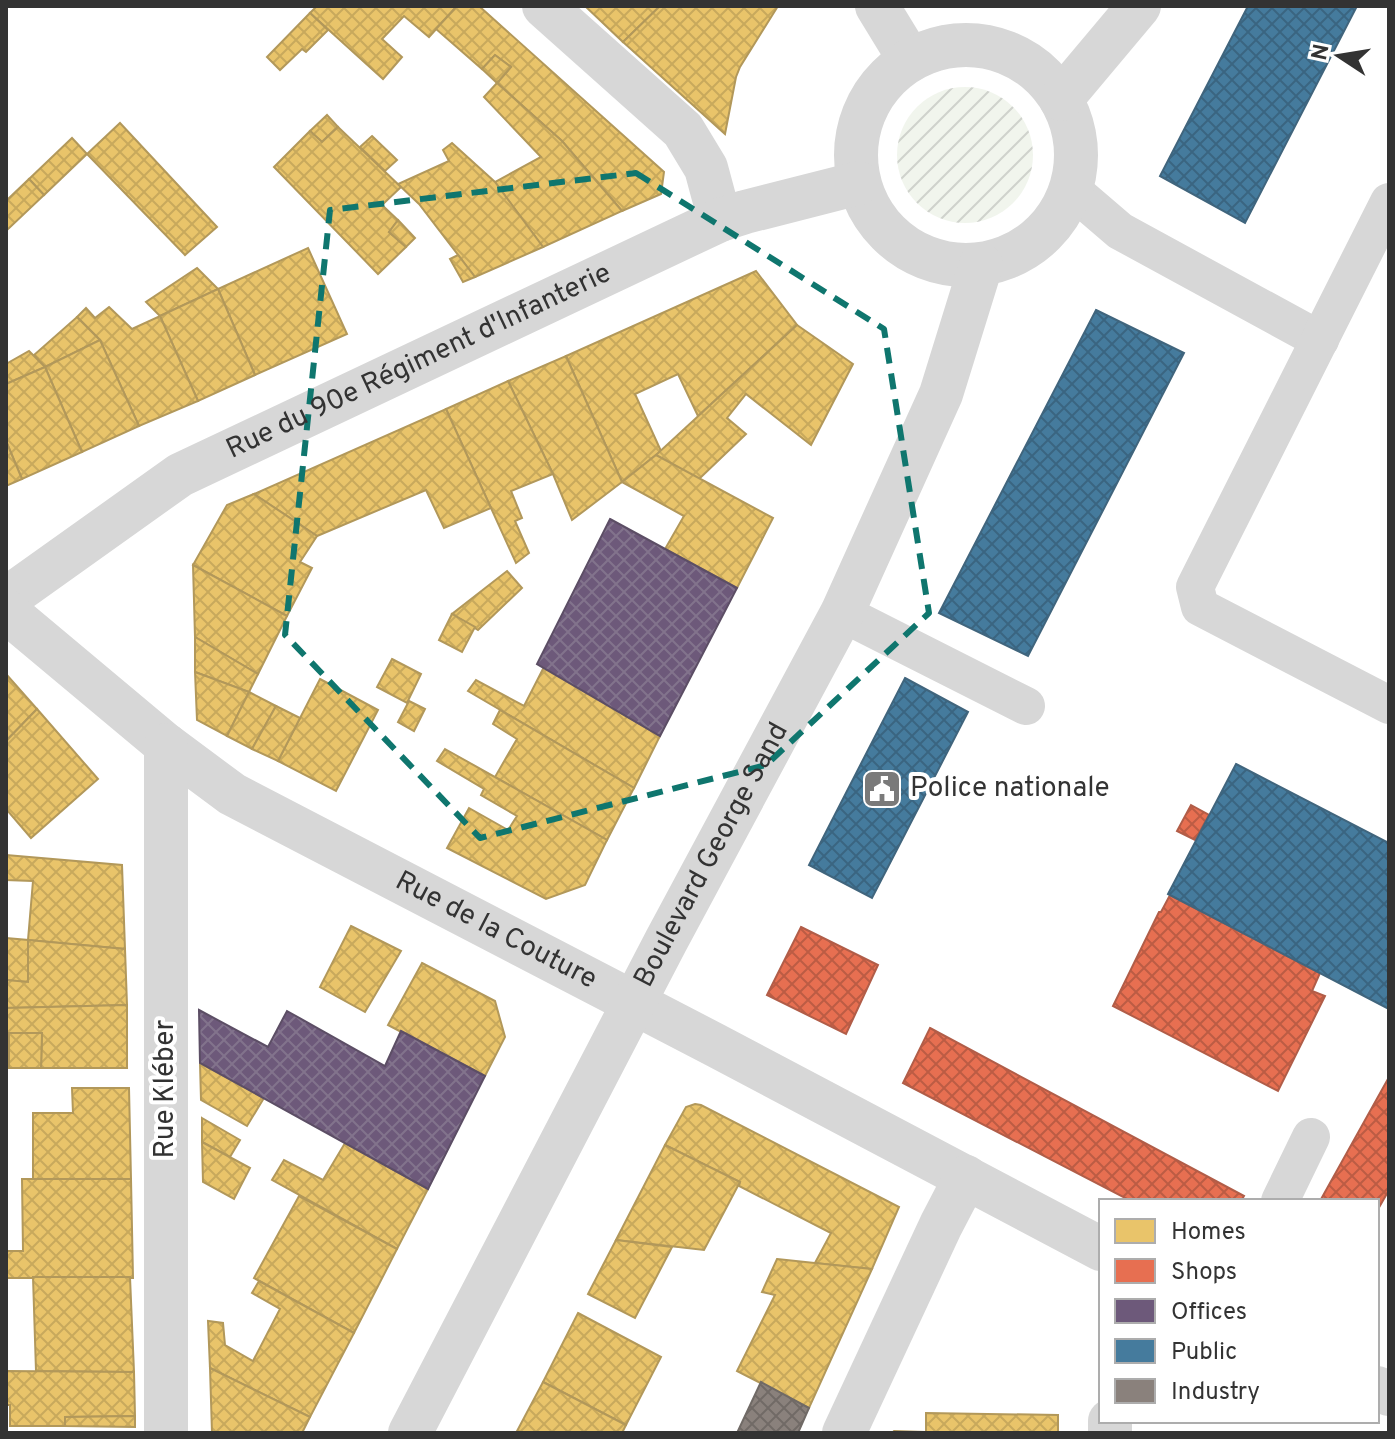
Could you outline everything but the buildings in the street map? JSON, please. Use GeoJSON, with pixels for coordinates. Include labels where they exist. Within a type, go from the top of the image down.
{"type":"FeatureCollection","features":[{"type":"Feature","properties":{"kind":"street"},"geometry":{"type":"LineString","coordinates":[[544,6],[683,130],[706,168],[720,220]]}},
{"type":"Feature","properties":{"kind":"street"},"geometry":{"type":"LineString","coordinates":[[877,6],[910,60]]}},
{"type":"Feature","properties":{"kind":"street"},"geometry":{"type":"LineString","coordinates":[[1061,99],[1139,6]]}},
{"type":"Feature","properties":{"kind":"street"},"geometry":{"type":"LineString","coordinates":[[976,44],[1011,53],[1040,73],[1061,99],[1074,128],[1077,159],[1071,189],[1057,217],[1037,240],[1010,256],[981,265],[949,264],[919,254],[891,237],[872,212],[859,183],[856,147],[864,113],[882,83],[910,60],[941,46],[976,44]]}},
{"type":"Feature","properties":{"kind":"street","name":"Rue du 90e Régiment d'Infanterie"},"geometry":{"type":"LineString","coordinates":[[6,599],[180,475],[720,220],[859,183]]}},
{"type":"Feature","properties":{"kind":"street","name":"Boulevard George Sand"},"geometry":{"type":"LineString","coordinates":[[410,1433],[666,941],[842,613],[941,394],[981,265]]}},
{"type":"Feature","properties":{"kind":"street","name":"Rue de la Couture"},"geometry":{"type":"LineString","coordinates":[[6,611],[166,745],[232,794],[1099,1248]]}},
{"type":"Feature","properties":{"kind":"street","name":"Rue Kléber"},"geometry":{"type":"LineString","coordinates":[[166,745],[166,1433]]}},
{"type":"Feature","properties":{"kind":"street"},"geometry":{"type":"LineString","coordinates":[[844,1433],[966,1177]]}},
{"type":"Feature","properties":{"kind":"lane"},"geometry":{"type":"LineString","coordinates":[[1071,189],[1120,231],[1320,340]]}},
{"type":"Feature","properties":{"kind":"lane"},"geometry":{"type":"LineString","coordinates":[[1389,202],[1195,587],[1200,607],[1389,705]]}},
{"type":"Feature","properties":{"kind":"lane"},"geometry":{"type":"LineString","coordinates":[[842,613],[1026,706]]}},
{"type":"Feature","properties":{"kind":"lane"},"geometry":{"type":"LineString","coordinates":[[1281,1199],[1311,1137]]}},
{"type":"Feature","properties":{"kind":"highlighted area"},"geometry":{"type":"Polygon","coordinates":[[[636,173],[884,329],[929,613],[766,765],[480,838],[285,635],[330,210],[636,173]]]}},
{"type":"Feature","properties":{"kind":"shaded area"},"geometry":{"type":"Polygon","coordinates":[[[965,87],[991,92],[1013,107],[1028,129],[1033,155],[1028,181],[1013,203],[991,218],[965,223],[939,218],[917,203],[902,181],[897,155],[902,129],[917,107],[939,92],[965,87]]]}},
{"type":"Feature","properties":{"kind":"place","name":"Police nationale"},"geometry":{"type":"Point","coordinates":[882,789]}}]}
